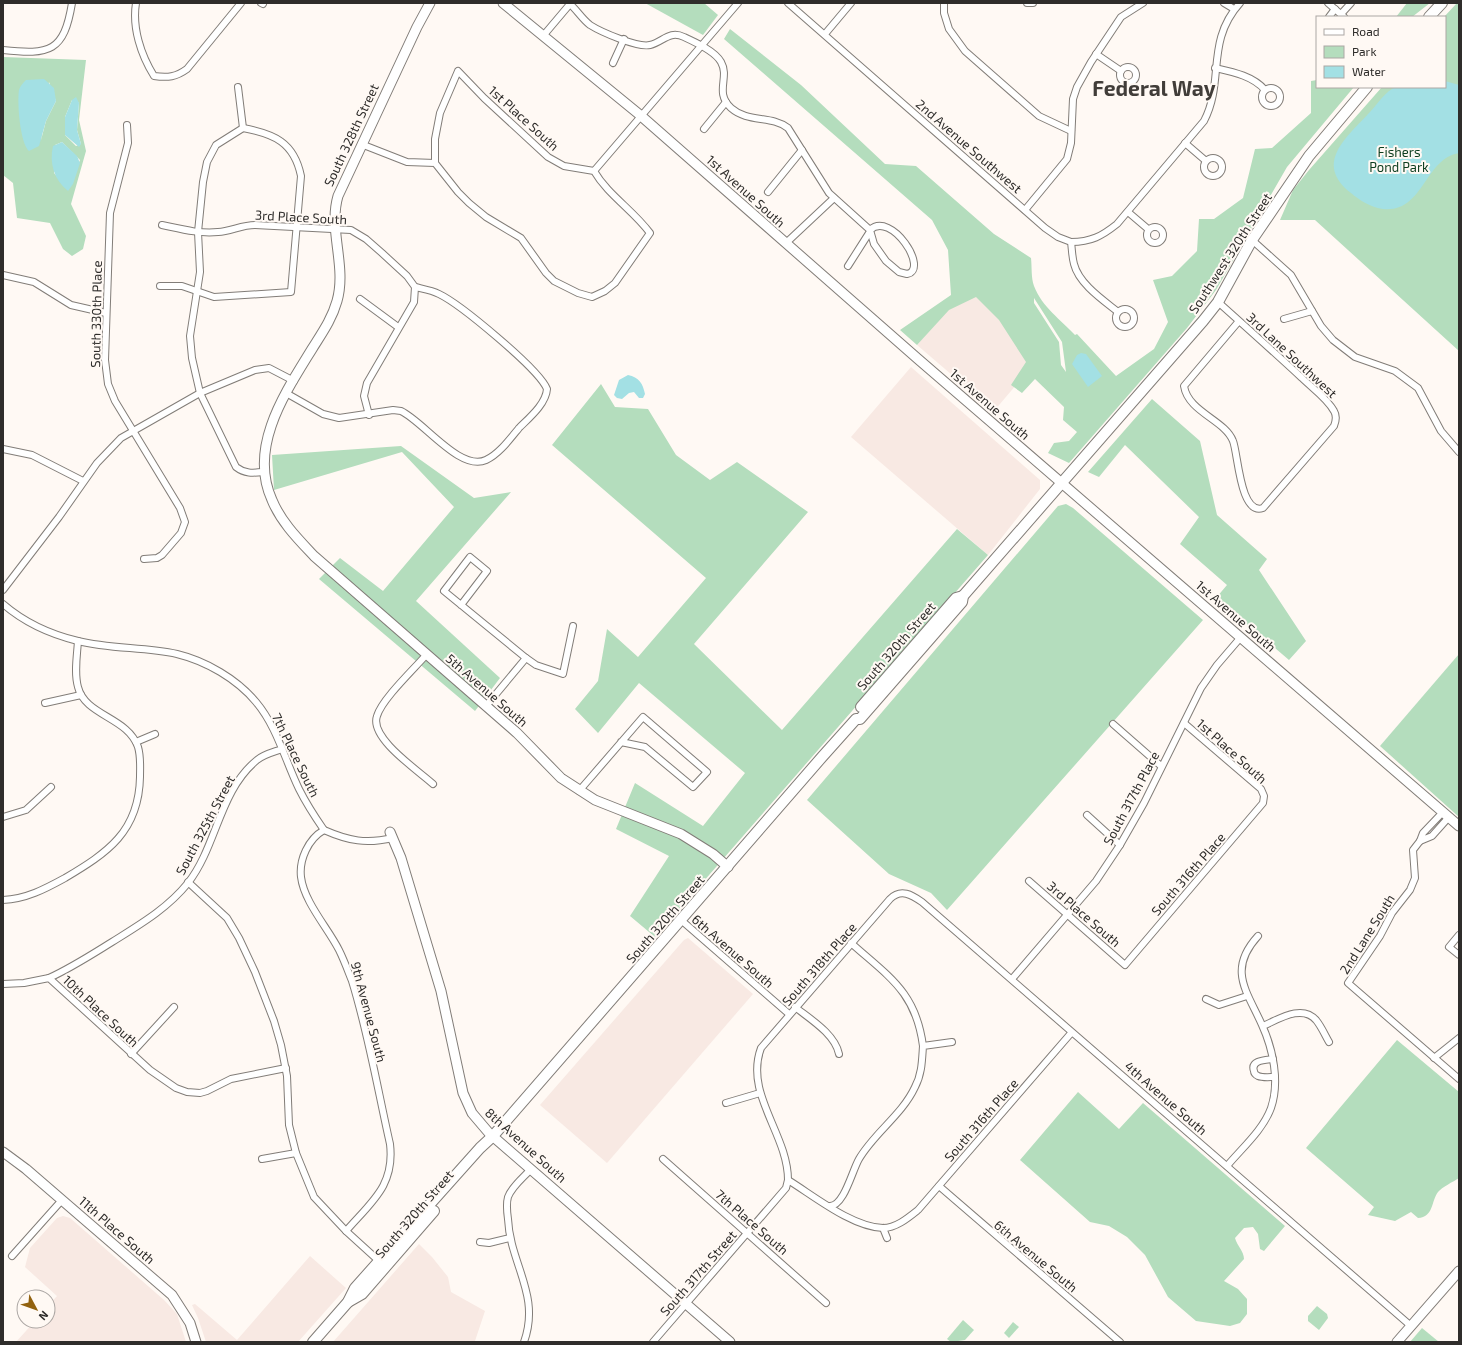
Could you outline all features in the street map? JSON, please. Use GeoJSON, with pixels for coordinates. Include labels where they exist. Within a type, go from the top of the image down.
{"type":"FeatureCollection","features":[{"type":"Feature","properties":{"kind":"main road"},"geometry":{"type":"LineString","coordinates":[[1430,16],[1442,3]]}},
{"type":"Feature","properties":{"kind":"main road","name":"Southwest 320th Street"},"geometry":{"type":"LineString","coordinates":[[1061,482],[1218,302],[1252,240],[1308,156],[1366,88]]}},
{"type":"Feature","properties":{"kind":"main road","name":"South 320th Street"},"geometry":{"type":"LineString","coordinates":[[351,1301],[355,1288],[480,1148],[493,1136],[856,719],[857,712],[956,598],[963,596],[1061,482]]}},
{"type":"Feature","properties":{"kind":"main road","name":"South 320th Street"},"geometry":{"type":"LineString","coordinates":[[313,1342],[351,1301],[362,1294],[404,1246],[486,1151],[493,1136]]}},
{"type":"Feature","properties":{"kind":"main road"},"geometry":{"type":"LineString","coordinates":[[404,1246],[404,1239],[428,1211],[438,1196]]}},
{"type":"Feature","properties":{"kind":"street"},"geometry":{"type":"LineString","coordinates":[[3,50],[44,50],[57,44],[67,30],[72,3]]}},
{"type":"Feature","properties":{"kind":"street"},"geometry":{"type":"LineString","coordinates":[[136,3],[134,22],[138,41],[148,66],[154,76],[166,78],[177,76],[187,69],[241,3]]}},
{"type":"Feature","properties":{"kind":"street","name":"South 328th Street"},"geometry":{"type":"LineString","coordinates":[[266,485],[264,472],[265,450],[270,424],[286,393],[328,325],[338,300],[341,278],[334,210],[338,196],[417,26],[430,3]]}},
{"type":"Feature","properties":{"kind":"street","name":"1st Avenue South"},"geometry":{"type":"LineString","coordinates":[[503,3],[640,115],[1459,826]]}},
{"type":"Feature","properties":{"kind":"street"},"geometry":{"type":"LineString","coordinates":[[543,36],[570,3],[591,25],[624,40],[639,45],[648,46],[668,35],[676,34],[716,56],[722,63],[722,94],[726,102],[734,111],[744,116],[777,122],[785,126],[793,134],[821,182],[834,198],[869,231],[877,248],[891,265],[904,274],[912,272],[915,268],[914,261],[900,236],[894,231],[884,227],[874,227],[869,231],[848,266]]}},
{"type":"Feature","properties":{"kind":"street"},"geometry":{"type":"LineString","coordinates":[[361,144],[407,162],[435,163],[458,192],[486,217],[521,238],[546,273],[554,281],[586,296],[598,295],[615,283],[650,233],[637,216],[600,182],[594,171],[640,115],[738,3]]}},
{"type":"Feature","properties":{"kind":"street","name":"2nd Avenue Southwest"},"geometry":{"type":"LineString","coordinates":[[788,3],[1025,210],[1058,237],[1071,242]]}},
{"type":"Feature","properties":{"kind":"street"},"geometry":{"type":"LineString","coordinates":[[824,34],[851,3]]}},
{"type":"Feature","properties":{"kind":"street"},"geometry":{"type":"LineString","coordinates":[[944,3],[944,13],[949,29],[966,51],[1039,116],[1071,131]]}},
{"type":"Feature","properties":{"kind":"street"},"geometry":{"type":"LineString","coordinates":[[1027,3],[1033,3]]}},
{"type":"Feature","properties":{"kind":"street"},"geometry":{"type":"LineString","coordinates":[[1025,210],[1056,175],[1067,159],[1073,99],[1077,88],[1096,54],[1121,17],[1143,3]]}},
{"type":"Feature","properties":{"kind":"street"},"geometry":{"type":"LineString","coordinates":[[1224,3],[1234,9]]}},
{"type":"Feature","properties":{"kind":"street"},"geometry":{"type":"LineString","coordinates":[[1118,312],[1093,291],[1076,271],[1071,242],[1085,242],[1101,236],[1117,224],[1204,121],[1208,114],[1214,88],[1215,68],[1220,37],[1225,24],[1234,9],[1240,3]]}},
{"type":"Feature","properties":{"kind":"street"},"geometry":{"type":"LineString","coordinates":[[1328,3],[1343,16],[1351,3]]}},
{"type":"Feature","properties":{"kind":"street"},"geometry":{"type":"LineString","coordinates":[[1330,16],[1336,9]]}},
{"type":"Feature","properties":{"kind":"street"},"geometry":{"type":"LineString","coordinates":[[613,63],[624,40]]}},
{"type":"Feature","properties":{"kind":"street"},"geometry":{"type":"LineString","coordinates":[[1096,54],[1122,71]]}},
{"type":"Feature","properties":{"kind":"street"},"geometry":{"type":"LineString","coordinates":[[1215,68],[1248,78],[1265,90]]}},
{"type":"Feature","properties":{"kind":"street","name":"1st Place South"},"geometry":{"type":"LineString","coordinates":[[435,163],[435,139],[440,114],[458,71],[484,98],[548,157],[564,166],[594,171]]}},
{"type":"Feature","properties":{"kind":"street"},"geometry":{"type":"LineString","coordinates":[[238,87],[243,128]]}},
{"type":"Feature","properties":{"kind":"street"},"geometry":{"type":"LineString","coordinates":[[704,129],[726,102]]}},
{"type":"Feature","properties":{"kind":"street","name":"South 330th Place"},"geometry":{"type":"LineString","coordinates":[[127,125],[128,142],[110,213],[105,360],[108,384],[115,401],[185,518],[183,530],[162,556],[144,559]]}},
{"type":"Feature","properties":{"kind":"street"},"geometry":{"type":"LineString","coordinates":[[160,286],[182,286],[197,291],[214,297],[291,292],[300,176],[298,163],[290,149],[281,140],[243,128],[229,135],[216,146],[207,162],[203,182],[198,232],[200,272],[197,291],[190,336],[192,358],[200,393],[236,467],[242,471],[250,473],[264,472]]}},
{"type":"Feature","properties":{"kind":"street"},"geometry":{"type":"LineString","coordinates":[[1185,143],[1206,161]]}},
{"type":"Feature","properties":{"kind":"street"},"geometry":{"type":"LineString","coordinates":[[768,192],[802,150]]}},
{"type":"Feature","properties":{"kind":"street"},"geometry":{"type":"LineString","coordinates":[[786,243],[834,198]]}},
{"type":"Feature","properties":{"kind":"street"},"geometry":{"type":"LineString","coordinates":[[1128,212],[1148,229]]}},
{"type":"Feature","properties":{"kind":"street","name":"3rd Place South"},"geometry":{"type":"LineString","coordinates":[[162,225],[198,232],[219,232],[242,225],[295,228],[336,228],[351,230],[366,239],[408,276],[415,287]]}},
{"type":"Feature","properties":{"kind":"street"},"geometry":{"type":"LineString","coordinates":[[1252,240],[1291,275],[1327,333],[1345,350],[1365,362],[1395,371],[1418,388],[1441,431],[1459,452]]}},
{"type":"Feature","properties":{"kind":"street"},"geometry":{"type":"LineString","coordinates":[[3,275],[34,282],[72,305],[106,313]]}},
{"type":"Feature","properties":{"kind":"street"},"geometry":{"type":"LineString","coordinates":[[286,393],[314,410],[331,416],[348,418],[369,415],[393,410],[403,412],[446,447],[471,461],[481,462],[487,459],[511,438],[544,399],[547,389],[543,380],[533,369],[453,302],[432,291],[415,287],[414,302],[367,383],[364,396],[369,415]]}},
{"type":"Feature","properties":{"kind":"street"},"geometry":{"type":"LineString","coordinates":[[360,299],[398,328]]}},
{"type":"Feature","properties":{"kind":"street","name":"3rd Lane Southwest"},"geometry":{"type":"LineString","coordinates":[[1218,302],[1239,321],[1330,405],[1335,413],[1336,419],[1330,430],[1263,508],[1257,509],[1248,502],[1239,471],[1232,438],[1187,397],[1184,386],[1239,321]]}},
{"type":"Feature","properties":{"kind":"street"},"geometry":{"type":"LineString","coordinates":[[1284,319],[1312,310]]}},
{"type":"Feature","properties":{"kind":"street"},"geometry":{"type":"LineString","coordinates":[[3,590],[59,517],[83,481],[108,450],[133,430],[200,393],[261,368],[275,370],[294,381]]}},
{"type":"Feature","properties":{"kind":"street"},"geometry":{"type":"LineString","coordinates":[[3,448],[32,455],[83,481]]}},
{"type":"Feature","properties":{"kind":"street","name":"5th Avenue South"},"geometry":{"type":"LineString","coordinates":[[266,485],[278,512],[308,550],[517,733],[556,773],[579,791],[595,800],[681,834],[708,850],[728,867]]}},
{"type":"Feature","properties":{"kind":"street"},"geometry":{"type":"LineString","coordinates":[[461,605],[487,571],[470,557],[444,591],[461,605],[526,658],[536,665],[563,674],[574,626]]}},
{"type":"Feature","properties":{"kind":"street","name":"7th Place South"},"geometry":{"type":"LineString","coordinates":[[3,604],[34,626],[78,641],[127,649],[176,654],[217,671],[236,684],[255,702],[271,724],[299,790],[324,830]]}},
{"type":"Feature","properties":{"kind":"street","name":"South 317th Place"},"geometry":{"type":"LineString","coordinates":[[1012,979],[1096,881],[1120,845],[1144,803],[1161,766],[1205,682],[1217,665],[1241,638]]}},
{"type":"Feature","properties":{"kind":"street"},"geometry":{"type":"LineString","coordinates":[[3,900],[24,897],[44,890],[103,854],[115,844],[126,830],[137,802],[140,784],[140,760],[136,742],[124,727],[97,710],[82,695],[77,682],[78,641]]}},
{"type":"Feature","properties":{"kind":"street"},"geometry":{"type":"LineString","coordinates":[[427,654],[384,704],[376,717],[376,725],[378,733],[398,754],[433,784]]}},
{"type":"Feature","properties":{"kind":"street"},"geometry":{"type":"LineString","coordinates":[[486,706],[526,658]]}},
{"type":"Feature","properties":{"kind":"street"},"geometry":{"type":"LineString","coordinates":[[45,703],[82,695]]}},
{"type":"Feature","properties":{"kind":"street"},"geometry":{"type":"LineString","coordinates":[[579,791],[621,742],[643,717],[707,772],[693,787],[645,747],[621,742]]}},
{"type":"Feature","properties":{"kind":"street","name":"1st Place South"},"geometry":{"type":"LineString","coordinates":[[1184,723],[1261,789],[1264,796]]}},
{"type":"Feature","properties":{"kind":"street"},"geometry":{"type":"LineString","coordinates":[[1113,724],[1161,766]]}},
{"type":"Feature","properties":{"kind":"street"},"geometry":{"type":"LineString","coordinates":[[136,742],[155,734]]}},
{"type":"Feature","properties":{"kind":"street","name":"South 325th Street"},"geometry":{"type":"LineString","coordinates":[[49,978],[78,963],[156,914],[188,882],[208,848],[228,800],[243,775],[258,760],[267,754],[282,749]]}},
{"type":"Feature","properties":{"kind":"street"},"geometry":{"type":"LineString","coordinates":[[3,817],[26,810],[51,787]]}},
{"type":"Feature","properties":{"kind":"street","name":"South 316th Place"},"geometry":{"type":"LineString","coordinates":[[1125,965],[1263,803],[1264,796]]}},
{"type":"Feature","properties":{"kind":"street"},"geometry":{"type":"LineString","coordinates":[[1087,815],[1120,845]]}},
{"type":"Feature","properties":{"kind":"street","name":"2nd Lane South"},"geometry":{"type":"LineString","coordinates":[[1446,815],[1432,836],[1420,841],[1412,850],[1415,878],[1410,890],[1392,913],[1380,936],[1348,983],[1459,1079]]}},
{"type":"Feature","properties":{"kind":"street"},"geometry":{"type":"LineString","coordinates":[[324,830],[355,841],[366,842],[392,835]]}},
{"type":"Feature","properties":{"kind":"street","name":"9th Avenue South"},"geometry":{"type":"LineString","coordinates":[[324,830],[315,837],[307,849],[302,865],[301,879],[313,907],[339,950],[351,980],[390,1144],[391,1168],[385,1184],[346,1231]]}},
{"type":"Feature","properties":{"kind":"street","name":"8th Avenue South"},"geometry":{"type":"LineString","coordinates":[[392,835],[401,858],[441,991],[466,1100],[476,1119],[493,1136],[687,1303],[730,1342]]}},
{"type":"Feature","properties":{"kind":"street","name":"3rd Place South"},"geometry":{"type":"LineString","coordinates":[[1029,881],[1125,965]]}},
{"type":"Feature","properties":{"kind":"street"},"geometry":{"type":"LineString","coordinates":[[188,882],[219,910],[233,926],[255,972],[274,1021],[286,1068],[287,1114],[296,1153],[314,1197],[346,1231],[379,1261]]}},
{"type":"Feature","properties":{"kind":"street","name":"South 318th Place"},"geometry":{"type":"LineString","coordinates":[[760,1093],[757,1080],[758,1057],[765,1041],[893,896],[903,892]]}},
{"type":"Feature","properties":{"kind":"street","name":"4th Avenue South"},"geometry":{"type":"LineString","coordinates":[[903,892],[912,895],[926,905],[1411,1326]]}},
{"type":"Feature","properties":{"kind":"street","name":"6th Avenue South"},"geometry":{"type":"LineString","coordinates":[[681,920],[789,1014]]}},
{"type":"Feature","properties":{"kind":"street"},"geometry":{"type":"LineString","coordinates":[[1227,1166],[1258,1131],[1270,1113],[1274,1099],[1275,1077],[1273,1059],[1263,1026],[1247,996],[1242,981],[1243,960],[1248,948],[1258,936]]}},
{"type":"Feature","properties":{"kind":"street"},"geometry":{"type":"LineString","coordinates":[[1459,936],[1449,947],[1459,955]]}},
{"type":"Feature","properties":{"kind":"street"},"geometry":{"type":"LineString","coordinates":[[830,1206],[835,1205],[840,1201],[863,1152],[910,1098],[919,1078],[923,1046],[918,1018],[904,993],[890,977],[851,944]]}},
{"type":"Feature","properties":{"kind":"street","name":"10th Place South"},"geometry":{"type":"LineString","coordinates":[[3,984],[24,983],[49,978],[131,1054],[156,1075],[176,1088],[200,1093],[231,1079],[286,1068]]}},
{"type":"Feature","properties":{"kind":"street"},"geometry":{"type":"LineString","coordinates":[[1206,999],[1219,1005],[1247,996]]}},
{"type":"Feature","properties":{"kind":"street"},"geometry":{"type":"LineString","coordinates":[[131,1054],[174,1007]]}},
{"type":"Feature","properties":{"kind":"street"},"geometry":{"type":"LineString","coordinates":[[795,1007],[832,1039],[838,1048],[839,1054]]}},
{"type":"Feature","properties":{"kind":"street"},"geometry":{"type":"LineString","coordinates":[[1263,1026],[1293,1014],[1303,1012],[1316,1020],[1329,1042]]}},
{"type":"Feature","properties":{"kind":"street","name":"South 316th Place"},"geometry":{"type":"LineString","coordinates":[[883,1228],[896,1225],[910,1217],[939,1186],[1072,1032]]}},
{"type":"Feature","properties":{"kind":"street"},"geometry":{"type":"LineString","coordinates":[[1434,1058],[1459,1038]]}},
{"type":"Feature","properties":{"kind":"street"},"geometry":{"type":"LineString","coordinates":[[923,1046],[952,1042]]}},
{"type":"Feature","properties":{"kind":"street"},"geometry":{"type":"LineString","coordinates":[[1273,1059],[1259,1061],[1255,1064],[1253,1069],[1255,1074],[1260,1077],[1275,1077]]}},
{"type":"Feature","properties":{"kind":"street"},"geometry":{"type":"LineString","coordinates":[[726,1103],[760,1093],[786,1160],[788,1180],[863,1224],[883,1228],[887,1238]]}},
{"type":"Feature","properties":{"kind":"street","name":"11th Place South"},"geometry":{"type":"LineString","coordinates":[[3,1152],[18,1161],[172,1295],[190,1323],[196,1342]]}},
{"type":"Feature","properties":{"kind":"street"},"geometry":{"type":"LineString","coordinates":[[262,1158],[296,1153]]}},
{"type":"Feature","properties":{"kind":"street","name":"7th Place South"},"geometry":{"type":"LineString","coordinates":[[663,1159],[826,1303]]}},
{"type":"Feature","properties":{"kind":"street"},"geometry":{"type":"LineString","coordinates":[[524,1342],[529,1323],[530,1310],[526,1283],[510,1238],[508,1224],[508,1198],[512,1191],[532,1169]]}},
{"type":"Feature","properties":{"kind":"street","name":"South 317th Street"},"geometry":{"type":"LineString","coordinates":[[653,1342],[786,1188],[788,1180]]}},
{"type":"Feature","properties":{"kind":"street","name":"6th Avenue South"},"geometry":{"type":"LineString","coordinates":[[939,1186],[1120,1342]]}},
{"type":"Feature","properties":{"kind":"street"},"geometry":{"type":"LineString","coordinates":[[12,1256],[62,1200]]}},
{"type":"Feature","properties":{"kind":"street"},"geometry":{"type":"LineString","coordinates":[[480,1242],[489,1243],[510,1238]]}},
{"type":"Feature","properties":{"kind":"street"},"geometry":{"type":"LineString","coordinates":[[1397,1342],[1459,1271]]}},
{"type":"Feature","properties":{"kind":"shaded area"},"geometry":{"type":"Polygon","coordinates":[[[968,285],[1045,351],[994,411],[917,345],[968,285]]]}},
{"type":"Feature","properties":{"kind":"shaded area"},"geometry":{"type":"Polygon","coordinates":[[[911,367],[1040,480],[1040,489],[988,555],[851,437],[911,367]]]}},
{"type":"Feature","properties":{"kind":"shaded area"},"geometry":{"type":"Polygon","coordinates":[[[688,938],[753,994],[607,1163],[540,1105],[684,940],[688,938]]]}},
{"type":"Feature","properties":{"kind":"shaded area"},"geometry":{"type":"Polygon","coordinates":[[[63,1216],[70,1218],[164,1300],[177,1314],[186,1342],[16,1342],[28,1329],[56,1329],[56,1289],[49,1289],[25,1267],[30,1248],[57,1218],[63,1216]]]}},
{"type":"Feature","properties":{"kind":"shaded area"},"geometry":{"type":"Polygon","coordinates":[[[419,1244],[448,1277],[451,1292],[485,1311],[475,1341],[477,1342],[333,1342],[419,1244]]]}},
{"type":"Feature","properties":{"kind":"shaded area"},"geometry":{"type":"Polygon","coordinates":[[[310,1256],[346,1288],[298,1342],[206,1342],[192,1305],[195,1304],[237,1340],[310,1256]]]}},
{"type":"Feature","properties":{"kind":"green space"},"geometry":{"type":"Polygon","coordinates":[[[645,3],[704,3],[718,15],[703,35],[645,3]]]}},
{"type":"Feature","properties":{"kind":"green space"},"geometry":{"type":"Polygon","coordinates":[[[1407,3],[1430,3],[1413,16],[1397,16],[1407,3]]]}},
{"type":"Feature","properties":{"kind":"green space","name":"Fishers Pond Park"},"geometry":{"type":"Polygon","coordinates":[[[1457,3],[1459,3],[1459,351],[1315,220],[1280,220],[1293,190],[1381,88],[1446,88],[1445,16],[1457,3]]]}},
{"type":"Feature","properties":{"kind":"green space"},"geometry":{"type":"Polygon","coordinates":[[[730,29],[801,85],[885,164],[916,166],[994,234],[1031,258],[1033,283],[1037,294],[1052,313],[1075,335],[1077,334],[1116,376],[1154,349],[1168,322],[1153,280],[1172,276],[1197,251],[1199,219],[1214,219],[1243,198],[1255,149],[1272,148],[1311,113],[1311,81],[1316,80],[1316,88],[1353,88],[1287,167],[1216,290],[1187,328],[1069,463],[1048,453],[1054,443],[1069,441],[1077,432],[1063,420],[1064,407],[1035,379],[1022,393],[1011,385],[1026,362],[999,320],[976,297],[949,310],[917,345],[900,330],[951,295],[948,250],[932,220],[724,39],[730,29]],[[1034,298],[1034,303],[1059,342],[1061,365],[1066,372],[1062,342],[1034,298]]]}},
{"type":"Feature","properties":{"kind":"green space"},"geometry":{"type":"Polygon","coordinates":[[[3,57],[86,60],[79,120],[86,151],[71,204],[86,236],[83,249],[72,256],[63,249],[50,223],[17,218],[13,183],[3,175],[3,57]],[[49,82],[41,140],[46,121],[56,101],[49,82]],[[72,100],[65,117],[65,135],[76,146],[81,144],[77,130],[79,103],[72,100]],[[62,142],[55,145],[54,173],[68,190],[80,160],[62,142]]]}},
{"type":"Feature","properties":{"kind":"green space"},"geometry":{"type":"Polygon","coordinates":[[[601,384],[615,407],[648,409],[676,455],[710,480],[737,462],[808,512],[694,644],[782,730],[957,529],[988,555],[655,937],[630,916],[669,856],[616,829],[635,783],[703,826],[745,773],[639,683],[598,733],[575,709],[598,681],[607,629],[638,657],[706,578],[552,445],[601,384]]]}},
{"type":"Feature","properties":{"kind":"green space"},"geometry":{"type":"Polygon","coordinates":[[[1152,399],[1200,441],[1217,515],[1267,559],[1259,570],[1306,641],[1289,660],[1216,598],[1227,585],[1180,544],[1199,517],[1125,445],[1099,477],[1088,472],[1152,399]]]}},
{"type":"Feature","properties":{"kind":"green space"},"geometry":{"type":"Polygon","coordinates":[[[401,446],[474,498],[511,492],[416,601],[500,678],[475,711],[319,579],[340,558],[383,591],[454,507],[402,452],[274,490],[272,455],[401,446]]]}},
{"type":"Feature","properties":{"kind":"green space"},"geometry":{"type":"Polygon","coordinates":[[[1066,504],[1073,508],[1203,620],[947,910],[931,893],[889,874],[807,800],[1058,506],[1066,504]]]}},
{"type":"Feature","properties":{"kind":"green space"},"geometry":{"type":"Polygon","coordinates":[[[1459,654],[1459,817],[1380,746],[1459,654]]]}},
{"type":"Feature","properties":{"kind":"green space"},"geometry":{"type":"Polygon","coordinates":[[[1397,1040],[1459,1092],[1459,1178],[1438,1192],[1430,1212],[1427,1215],[1418,1218],[1411,1212],[1395,1221],[1368,1215],[1374,1207],[1306,1148],[1397,1040]]]}},
{"type":"Feature","properties":{"kind":"green space"},"geometry":{"type":"Polygon","coordinates":[[[1078,1092],[1119,1129],[1143,1103],[1285,1226],[1264,1251],[1260,1249],[1258,1234],[1253,1227],[1244,1228],[1235,1238],[1243,1253],[1244,1259],[1224,1281],[1238,1289],[1247,1299],[1247,1314],[1240,1323],[1230,1326],[1196,1321],[1168,1297],[1145,1255],[1127,1237],[1109,1226],[1090,1222],[1020,1160],[1078,1092]]]}},
{"type":"Feature","properties":{"kind":"green space"},"geometry":{"type":"Polygon","coordinates":[[[1317,1306],[1327,1314],[1328,1318],[1319,1330],[1308,1321],[1308,1316],[1317,1306]]]}},
{"type":"Feature","properties":{"kind":"green space"},"geometry":{"type":"Polygon","coordinates":[[[963,1320],[974,1330],[965,1340],[951,1342],[947,1339],[963,1320]]]}},
{"type":"Feature","properties":{"kind":"green space"},"geometry":{"type":"Polygon","coordinates":[[[1013,1322],[1019,1327],[1009,1338],[1004,1333],[1013,1322]]]}},
{"type":"Feature","properties":{"kind":"green space"},"geometry":{"type":"Polygon","coordinates":[[[1422,1328],[1439,1342],[1410,1342],[1422,1328]]]}},
{"type":"Feature","properties":{"kind":"water"},"geometry":{"type":"Polygon","coordinates":[[[44,79],[54,88],[56,101],[46,121],[39,146],[29,151],[23,140],[21,131],[18,103],[19,90],[26,80],[44,79]]]}},
{"type":"Feature","properties":{"kind":"water"},"geometry":{"type":"Polygon","coordinates":[[[1446,81],[1459,85],[1459,153],[1447,157],[1438,165],[1416,195],[1407,203],[1397,208],[1383,209],[1374,207],[1354,196],[1340,182],[1335,171],[1334,161],[1344,141],[1352,131],[1385,94],[1392,89],[1446,88],[1446,81]]]}},
{"type":"Feature","properties":{"kind":"water"},"geometry":{"type":"Polygon","coordinates":[[[76,97],[79,103],[77,130],[81,144],[79,147],[65,135],[65,117],[72,100],[76,97]]]}},
{"type":"Feature","properties":{"kind":"water"},"geometry":{"type":"Polygon","coordinates":[[[62,142],[77,156],[80,163],[73,184],[68,191],[59,182],[52,165],[53,146],[62,142]]]}},
{"type":"Feature","properties":{"kind":"water"},"geometry":{"type":"Polygon","coordinates":[[[1081,353],[1086,354],[1102,376],[1088,387],[1072,364],[1077,355],[1081,353]]]}},
{"type":"Feature","properties":{"kind":"water"},"geometry":{"type":"Polygon","coordinates":[[[628,375],[635,377],[642,384],[645,394],[643,398],[639,398],[634,392],[629,393],[622,399],[617,398],[614,395],[619,380],[628,375]]]}},
{"type":"Feature","properties":{"kind":"district","name":"Federal Way"},"geometry":{"type":"Point","coordinates":[1154,89]}}]}
